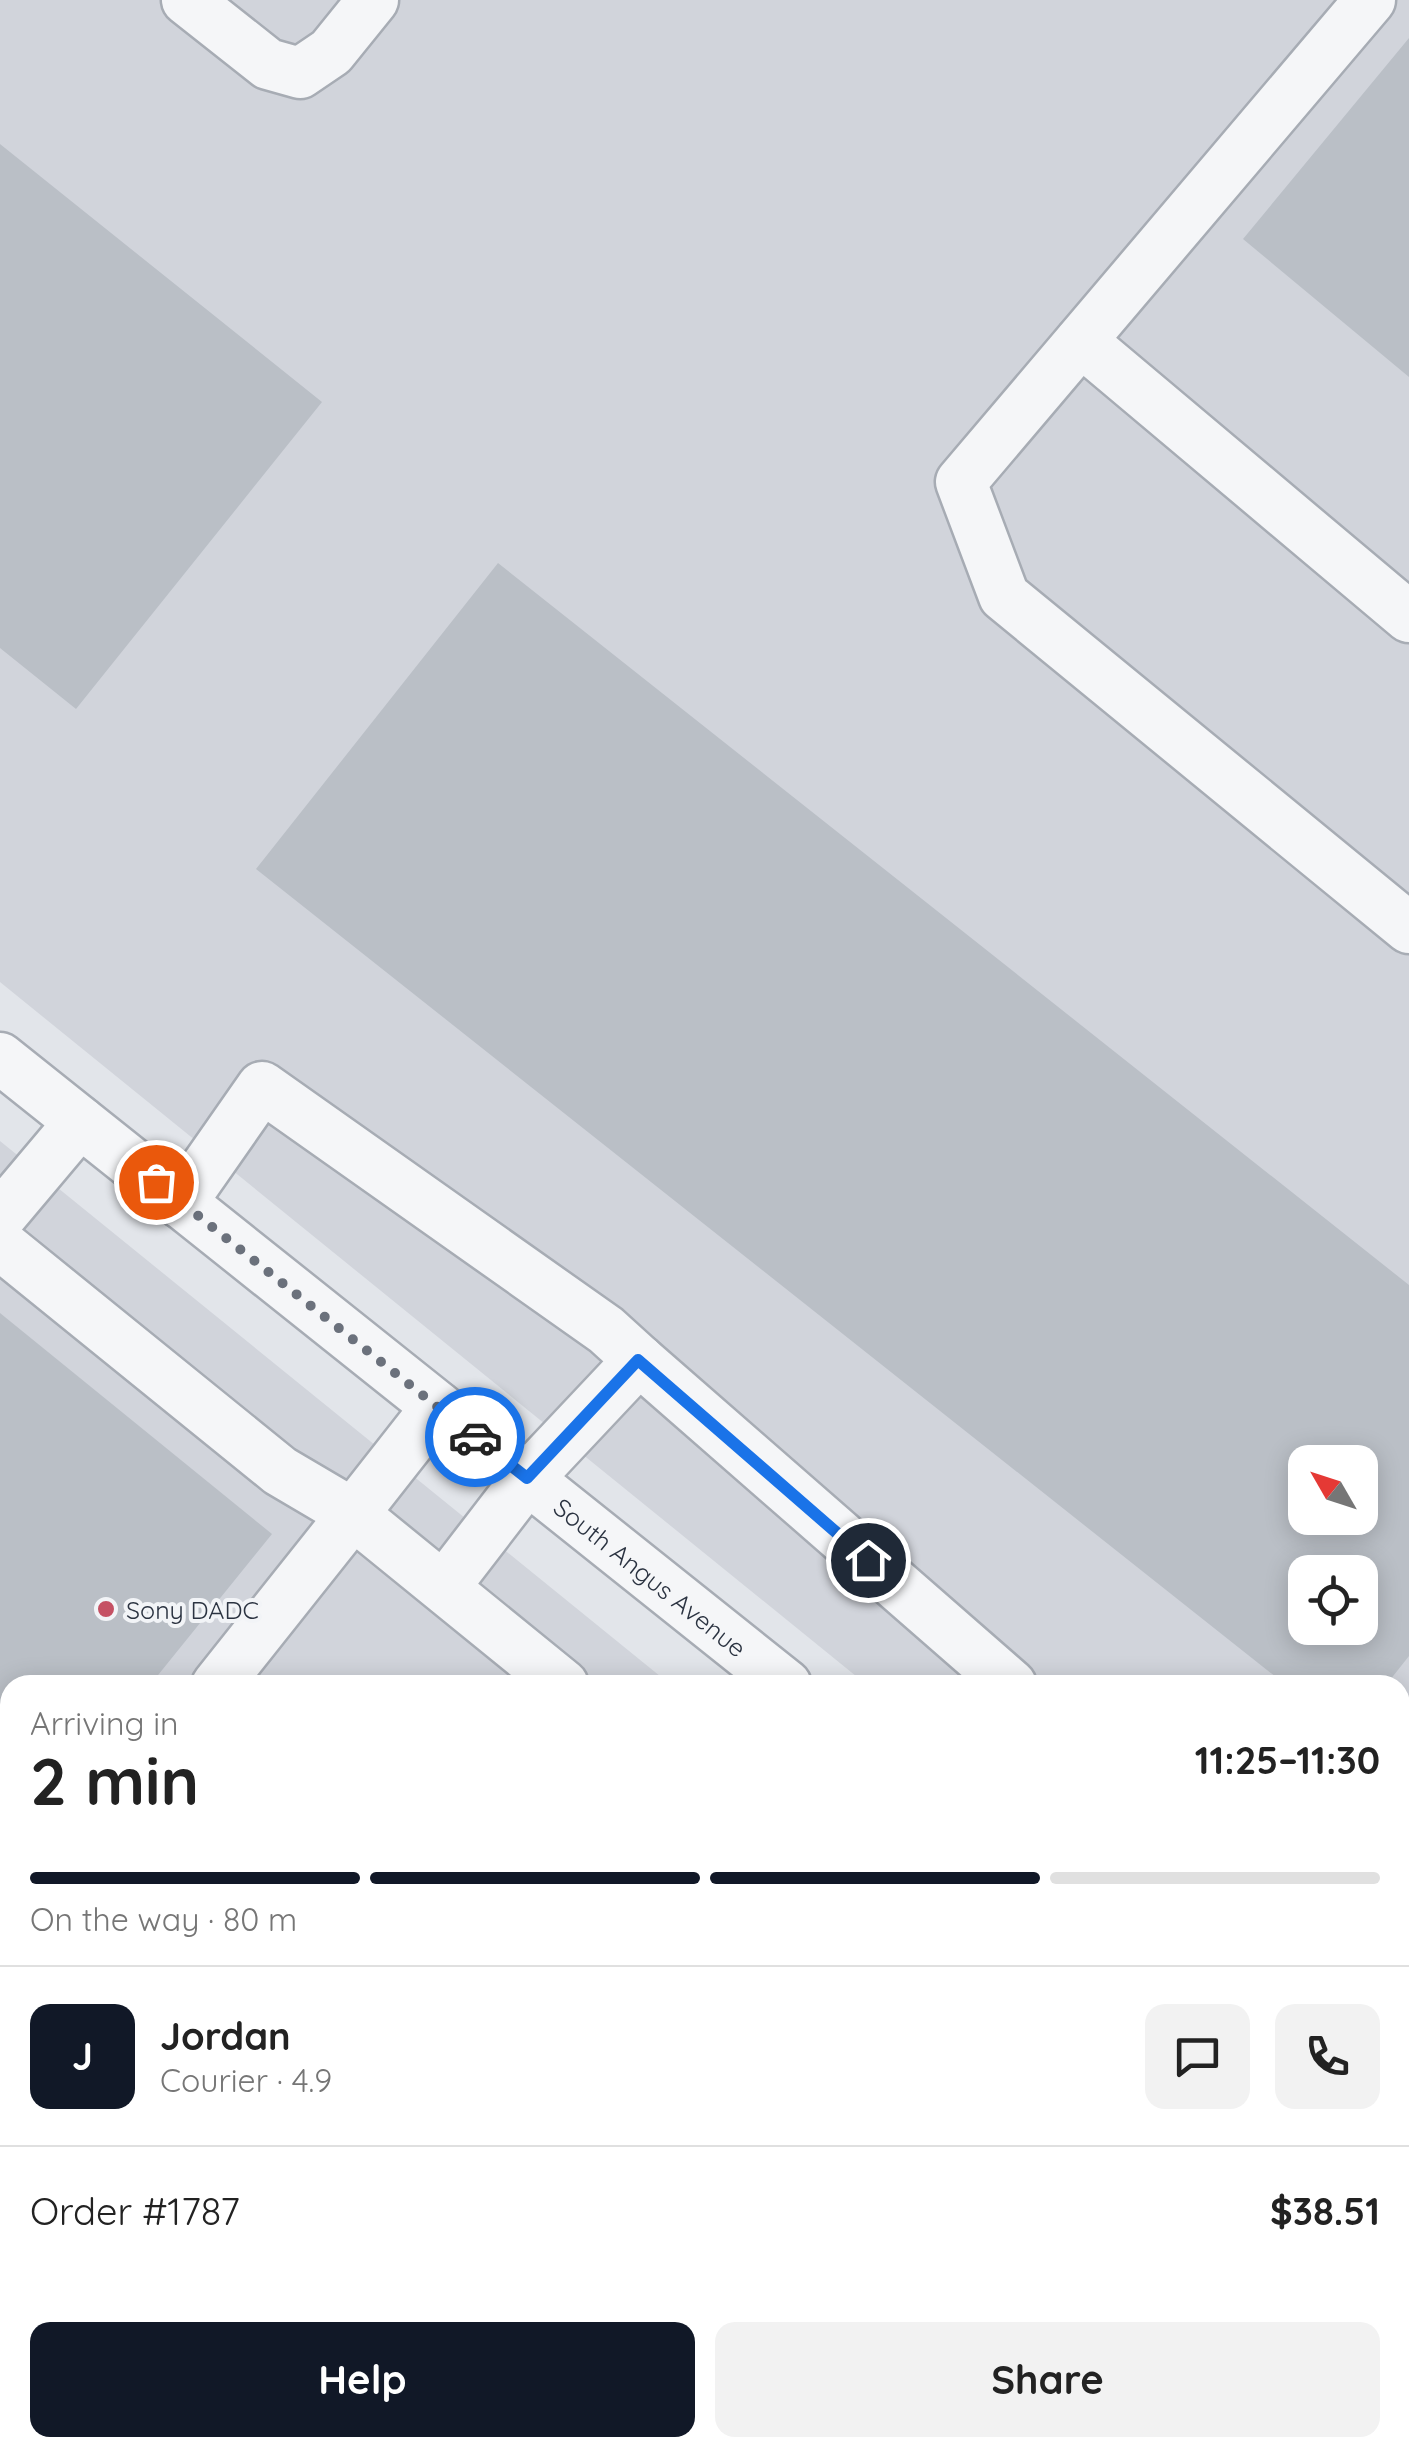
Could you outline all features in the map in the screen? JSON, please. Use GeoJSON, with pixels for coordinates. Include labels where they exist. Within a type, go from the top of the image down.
{"type":"FeatureCollection","features":[{"type":"Feature","properties":{"kind":"street"},"geometry":{"type":"LineString","coordinates":[[187,0],[268,64],[300,73],[331,52],[372,0]]}},
{"type":"Feature","properties":{"kind":"street"},"geometry":{"type":"LineString","coordinates":[[1370,0],[961,482],[1004,596],[1409,928]]}},
{"type":"Feature","properties":{"kind":"street"},"geometry":{"type":"LineString","coordinates":[[1081,341],[1409,617]]}},
{"type":"Feature","properties":{"kind":"street","name":"South Angus Avenue"},"geometry":{"type":"LineString","coordinates":[[0,1058],[527,1478],[755,1675]]}},
{"type":"Feature","properties":{"kind":"street"},"geometry":{"type":"LineString","coordinates":[[181,1202],[262,1087],[606,1330],[1000,1675]]}},
{"type":"Feature","properties":{"kind":"street"},"geometry":{"type":"LineString","coordinates":[[0,1216],[80,1122]]}},
{"type":"Feature","properties":{"kind":"street"},"geometry":{"type":"LineString","coordinates":[[0,1244],[280,1471],[353,1514],[551,1675]]}},
{"type":"Feature","properties":{"kind":"street"},"geometry":{"type":"LineString","coordinates":[[444,1588],[527,1478],[638,1360]]}},
{"type":"Feature","properties":{"kind":"street"},"geometry":{"type":"LineString","coordinates":[[225,1675],[437,1407]]}},
{"type":"Feature","properties":{"kind":"shaded area"},"geometry":{"type":"Polygon","coordinates":[[[0,0],[1409,0],[1409,1675],[855,1675],[0,982],[0,0]]]}},
{"type":"Feature","properties":{"kind":"shaded area"},"geometry":{"type":"Polygon","coordinates":[[[0,1141],[659,1675],[0,1675],[0,1141]]]}},
{"type":"Feature","properties":{"kind":"building"},"geometry":{"type":"Polygon","coordinates":[[[1409,38],[1409,377],[1243,239],[1409,38]]]}},
{"type":"Feature","properties":{"kind":"building"},"geometry":{"type":"Polygon","coordinates":[[[0,144],[322,402],[76,709],[0,648],[0,144]]]}},
{"type":"Feature","properties":{"kind":"building"},"geometry":{"type":"Polygon","coordinates":[[[498,563],[1409,1285],[1409,1656],[1394,1675],[1273,1675],[256,869],[498,563]]]}},
{"type":"Feature","properties":{"kind":"building","name":"Sony DADC"},"geometry":{"type":"Polygon","coordinates":[[[0,1313],[272,1534],[158,1675],[0,1675],[0,1313]]]}},
{"type":"Feature","properties":{"kind":"way so far"},"geometry":{"type":"LineString","coordinates":[[156,1182],[475,1437]]}},
{"type":"Feature","properties":{"kind":"place","name":"Sony DADC"},"geometry":{"type":"Point","coordinates":[106,1609]}},
{"type":"Feature","properties":{"kind":"route"},"geometry":{"type":"LineString","coordinates":[[475,1437],[527,1478],[638,1360],[868,1560]]}}]}
